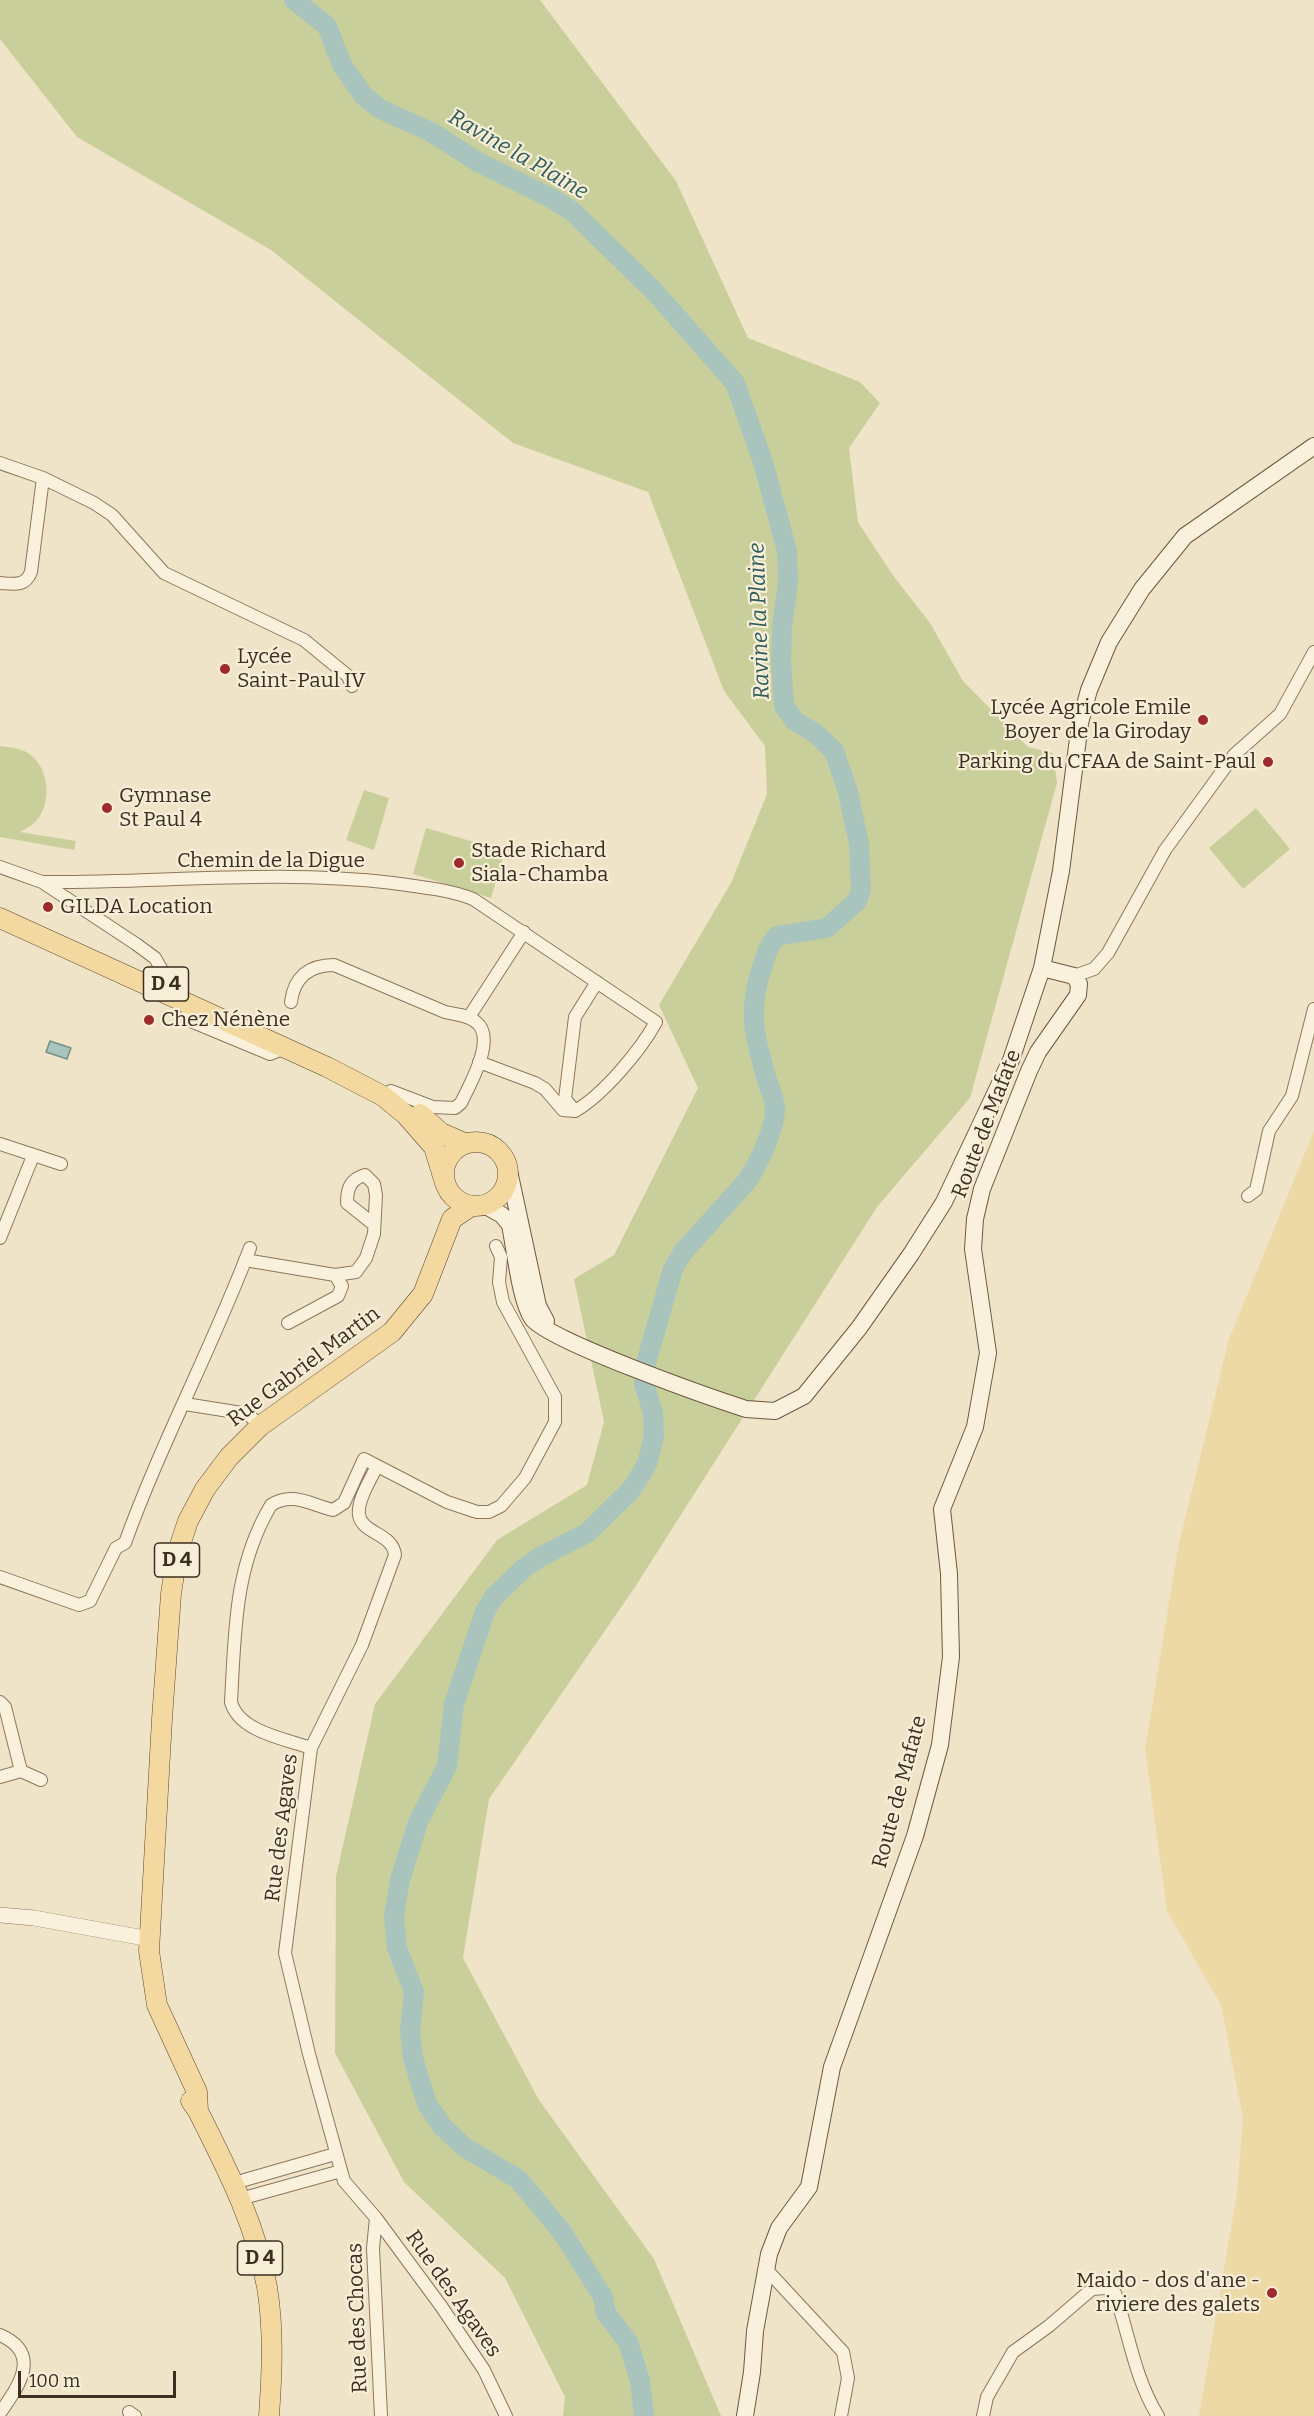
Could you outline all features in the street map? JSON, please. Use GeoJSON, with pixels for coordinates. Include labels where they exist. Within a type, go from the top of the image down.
{"type":"FeatureCollection","features":[{"type":"Feature","properties":{"kind":"main road"},"geometry":{"type":"LineString","coordinates":[[564,1340],[538,1306],[523,1227],[505,1159],[493,1146],[476,1141],[464,1143],[447,1159],[444,1171],[446,1186],[460,1201],[478,1205],[507,1219],[504,1250],[531,1317],[540,1328],[564,1340],[732,1405],[764,1412],[775,1411],[804,1396],[859,1328],[898,1273],[949,1192],[1011,1060],[1042,968],[1061,871],[1080,723],[1089,690],[1109,642],[1142,589],[1185,536],[1314,446]]}},
{"type":"Feature","properties":{"kind":"main road","name":"D 4"},"geometry":{"type":"LineString","coordinates":[[0,910],[363,1085],[399,1109],[434,1147],[446,1186]]}},
{"type":"Feature","properties":{"kind":"main road","name":"D 4"},"geometry":{"type":"LineString","coordinates":[[0,918],[175,996],[349,1067],[391,1091],[441,1133],[464,1143]]}},
{"type":"Feature","properties":{"kind":"main road"},"geometry":{"type":"LineString","coordinates":[[1042,968],[1074,976]]}},
{"type":"Feature","properties":{"kind":"main road","name":"Route de Mafate"},"geometry":{"type":"LineString","coordinates":[[744,2416],[766,2269],[779,2228],[809,2187],[832,2067],[915,1836],[940,1745],[951,1657],[949,1574],[942,1509],[975,1427],[988,1353],[973,1249],[975,1219],[982,1190],[1029,1071],[1038,1052],[1077,995],[1079,984],[1074,976]]}},
{"type":"Feature","properties":{"kind":"main road"},"geometry":{"type":"LineString","coordinates":[[478,1205],[495,1202],[502,1193],[509,1171]]}},
{"type":"Feature","properties":{"kind":"main road","name":"Rue Gabriel Martin"},"geometry":{"type":"LineString","coordinates":[[442,1243],[446,1186]]}},
{"type":"Feature","properties":{"kind":"main road","name":"Rue Gabriel Martin"},"geometry":{"type":"LineString","coordinates":[[269,2416],[272,2360],[267,2286],[237,2191],[198,2111],[197,2092],[155,1999],[146,1939],[171,1594],[177,1554],[188,1521],[205,1489],[229,1457],[260,1426],[392,1332],[423,1294],[435,1268],[452,1219],[478,1205]]}},
{"type":"Feature","properties":{"kind":"street"},"geometry":{"type":"LineString","coordinates":[[0,463],[43,477],[94,503],[112,515],[164,573],[304,640],[348,676],[352,686]]}},
{"type":"Feature","properties":{"kind":"street"},"geometry":{"type":"LineString","coordinates":[[0,583],[21,584],[31,572],[43,477]]}},
{"type":"Feature","properties":{"kind":"street"},"geometry":{"type":"LineString","coordinates":[[1074,976],[1094,969],[1108,953],[1165,850],[1234,755],[1280,714],[1314,652]]}},
{"type":"Feature","properties":{"kind":"street","name":"Chemin de la Digue"},"geometry":{"type":"LineString","coordinates":[[0,867],[42,882],[155,958],[175,996]]}},
{"type":"Feature","properties":{"kind":"street","name":"Chemin de la Digue"},"geometry":{"type":"LineString","coordinates":[[42,882],[303,877],[354,879],[450,891],[473,898],[656,1022],[649,1035],[606,1085],[575,1112],[562,1110],[561,1102],[535,1083],[479,1062]]}},
{"type":"Feature","properties":{"kind":"street"},"geometry":{"type":"LineString","coordinates":[[469,1017],[524,932]]}},
{"type":"Feature","properties":{"kind":"street"},"geometry":{"type":"LineString","coordinates":[[291,1002],[293,988],[303,974],[318,967],[334,965],[446,1012],[469,1017],[477,1022],[485,1038],[479,1062],[461,1103],[455,1108],[433,1107],[391,1091]]}},
{"type":"Feature","properties":{"kind":"street"},"geometry":{"type":"LineString","coordinates":[[561,1102],[575,1017],[597,982]]}},
{"type":"Feature","properties":{"kind":"street"},"geometry":{"type":"LineString","coordinates":[[1248,1196],[1256,1190],[1269,1131],[1292,1096],[1314,1009]]}},
{"type":"Feature","properties":{"kind":"street"},"geometry":{"type":"LineString","coordinates":[[0,1144],[61,1164]]}},
{"type":"Feature","properties":{"kind":"street"},"geometry":{"type":"LineString","coordinates":[[0,1238],[33,1156]]}},
{"type":"Feature","properties":{"kind":"street"},"geometry":{"type":"LineString","coordinates":[[245,1260],[334,1275],[348,1274],[361,1268],[372,1245],[372,1223]]}},
{"type":"Feature","properties":{"kind":"street"},"geometry":{"type":"LineString","coordinates":[[311,1748],[251,1726],[234,1713],[231,1702],[239,1585],[250,1552],[271,1505],[278,1500],[296,1498],[333,1510],[344,1503],[364,1459],[447,1502],[477,1512],[489,1512],[501,1506],[525,1478],[551,1433],[555,1422],[556,1406],[546,1378],[503,1302],[499,1282],[504,1250],[523,1227]]}},
{"type":"Feature","properties":{"kind":"street"},"geometry":{"type":"LineString","coordinates":[[0,1577],[79,1605],[90,1601],[116,1548],[125,1543],[152,1472],[185,1404],[250,1248]]}},
{"type":"Feature","properties":{"kind":"street"},"geometry":{"type":"LineString","coordinates":[[288,1323],[338,1296],[342,1286],[334,1275]]}},
{"type":"Feature","properties":{"kind":"street"},"geometry":{"type":"LineString","coordinates":[[185,1404],[248,1414],[260,1426]]}},
{"type":"Feature","properties":{"kind":"street","name":"Rue des Agaves"},"geometry":{"type":"LineString","coordinates":[[377,1466],[360,1504],[359,1516],[364,1523],[390,1541],[395,1555],[362,1645],[311,1748],[285,1953],[335,2154],[344,2181],[376,2218],[441,2306],[483,2370],[506,2416]]}},
{"type":"Feature","properties":{"kind":"street"},"geometry":{"type":"LineString","coordinates":[[0,1702],[5,1707],[21,1771]]}},
{"type":"Feature","properties":{"kind":"street"},"geometry":{"type":"LineString","coordinates":[[0,1777],[21,1771],[41,1780]]}},
{"type":"Feature","properties":{"kind":"street"},"geometry":{"type":"LineString","coordinates":[[0,1915],[34,1918],[146,1939]]}},
{"type":"Feature","properties":{"kind":"street"},"geometry":{"type":"LineString","coordinates":[[237,2191],[335,2154]]}},
{"type":"Feature","properties":{"kind":"street"},"geometry":{"type":"LineString","coordinates":[[237,2191],[340,2171]]}},
{"type":"Feature","properties":{"kind":"street","name":"Rue des Chocas"},"geometry":{"type":"LineString","coordinates":[[376,2218],[373,2248],[381,2416]]}},
{"type":"Feature","properties":{"kind":"street"},"geometry":{"type":"LineString","coordinates":[[766,2269],[843,2352],[848,2378],[842,2416]]}},
{"type":"Feature","properties":{"kind":"street"},"geometry":{"type":"LineString","coordinates":[[983,2416],[987,2397],[1013,2352],[1049,2326],[1092,2289],[1106,2288],[1115,2294],[1133,2350],[1139,2378],[1158,2416]]}},
{"type":"Feature","properties":{"kind":"street"},"geometry":{"type":"LineString","coordinates":[[0,2335],[16,2344],[25,2368],[21,2383],[0,2413]]}},
{"type":"Feature","properties":{"kind":"green space"},"geometry":{"type":"Polygon","coordinates":[[[0,0],[540,0],[676,181],[748,338],[860,382],[880,403],[849,448],[858,522],[892,574],[930,623],[963,681],[1028,747],[1053,753],[1057,783],[970,1098],[877,1207],[635,1587],[489,1799],[463,1958],[539,2100],[654,2259],[721,2416],[563,2416],[565,2397],[505,2278],[404,2182],[335,2053],[336,1876],[375,1704],[497,1540],[587,1485],[604,1422],[574,1279],[614,1255],[698,1088],[659,1005],[731,883],[767,794],[765,746],[724,691],[648,492],[513,443],[271,250],[77,137],[0,39],[0,0]]]}},
{"type":"Feature","properties":{"kind":"green space"},"geometry":{"type":"Polygon","coordinates":[[[0,746],[28,753],[35,759],[44,775],[45,805],[36,821],[20,832],[76,841],[74,850],[0,837],[0,746]]]}},
{"type":"Feature","properties":{"kind":"green space"},"geometry":{"type":"Polygon","coordinates":[[[364,790],[389,798],[374,850],[346,840],[364,790]]]}},
{"type":"Feature","properties":{"kind":"green space"},"geometry":{"type":"Polygon","coordinates":[[[1256,808],[1290,849],[1243,889],[1209,848],[1256,808]]]}},
{"type":"Feature","properties":{"kind":"green space","name":"Stade Richard Siala-Chamba"},"geometry":{"type":"Polygon","coordinates":[[[426,828],[505,851],[491,898],[413,874],[426,828]]]}},
{"type":"Feature","properties":{"kind":"sand"},"geometry":{"type":"Polygon","coordinates":[[[1314,1131],[1314,2416],[1199,2416],[1237,2193],[1243,2118],[1221,2005],[1167,1911],[1145,1749],[1179,1543],[1229,1339],[1314,1131]]]}},
{"type":"Feature","properties":{"kind":"water"},"geometry":{"type":"Polygon","coordinates":[[[50,1041],[71,1048],[67,1059],[46,1052],[50,1041]]]}},
{"type":"Feature","properties":{"kind":"waterway","name":"Ravine la Plaine"},"geometry":{"type":"LineString","coordinates":[[294,0],[327,26],[342,65],[363,95],[380,109],[431,132],[478,162],[553,199],[573,212],[654,291],[735,383],[763,462],[787,551],[788,583],[782,626],[781,660],[784,706],[795,721],[815,733],[834,751],[848,792],[859,844],[861,890],[857,901],[827,928],[777,936],[765,959],[756,989],[754,1026],[773,1096],[775,1108],[773,1125],[761,1156],[747,1181],[683,1252],[673,1269],[644,1370],[644,1384],[653,1412],[654,1436],[647,1464],[631,1490],[587,1533],[540,1557],[524,1568],[493,1598],[485,1612],[454,1704],[447,1766],[418,1822],[400,1880],[394,1916],[397,1948],[414,1992],[410,2031],[413,2058],[427,2104],[442,2126],[464,2147],[518,2179],[562,2232],[603,2297],[606,2313],[628,2342],[640,2381],[644,2416]]}},
{"type":"Feature","properties":{"kind":"place","name":"Lycée Saint-Paul IV"},"geometry":{"type":"Point","coordinates":[225,669]}},
{"type":"Feature","properties":{"kind":"place","name":"Lycée Agricole Emile Boyer de la Giroday"},"geometry":{"type":"Point","coordinates":[1203,720]}},
{"type":"Feature","properties":{"kind":"place","name":"Parking du CFAA de Saint-Paul"},"geometry":{"type":"Point","coordinates":[1268,762]}},
{"type":"Feature","properties":{"kind":"place","name":"Gymnase St Paul 4"},"geometry":{"type":"Point","coordinates":[107,808]}},
{"type":"Feature","properties":{"kind":"place","name":"Stade Richard Siala-Chamba"},"geometry":{"type":"Point","coordinates":[459,863]}},
{"type":"Feature","properties":{"kind":"place","name":"GILDA Location"},"geometry":{"type":"Point","coordinates":[48,907]}},
{"type":"Feature","properties":{"kind":"place","name":"Chez Nénène"},"geometry":{"type":"Point","coordinates":[149,1020]}},
{"type":"Feature","properties":{"kind":"place","name":"Maido - dos d'ane - riviere des galets"},"geometry":{"type":"Point","coordinates":[1272,2293]}}]}
